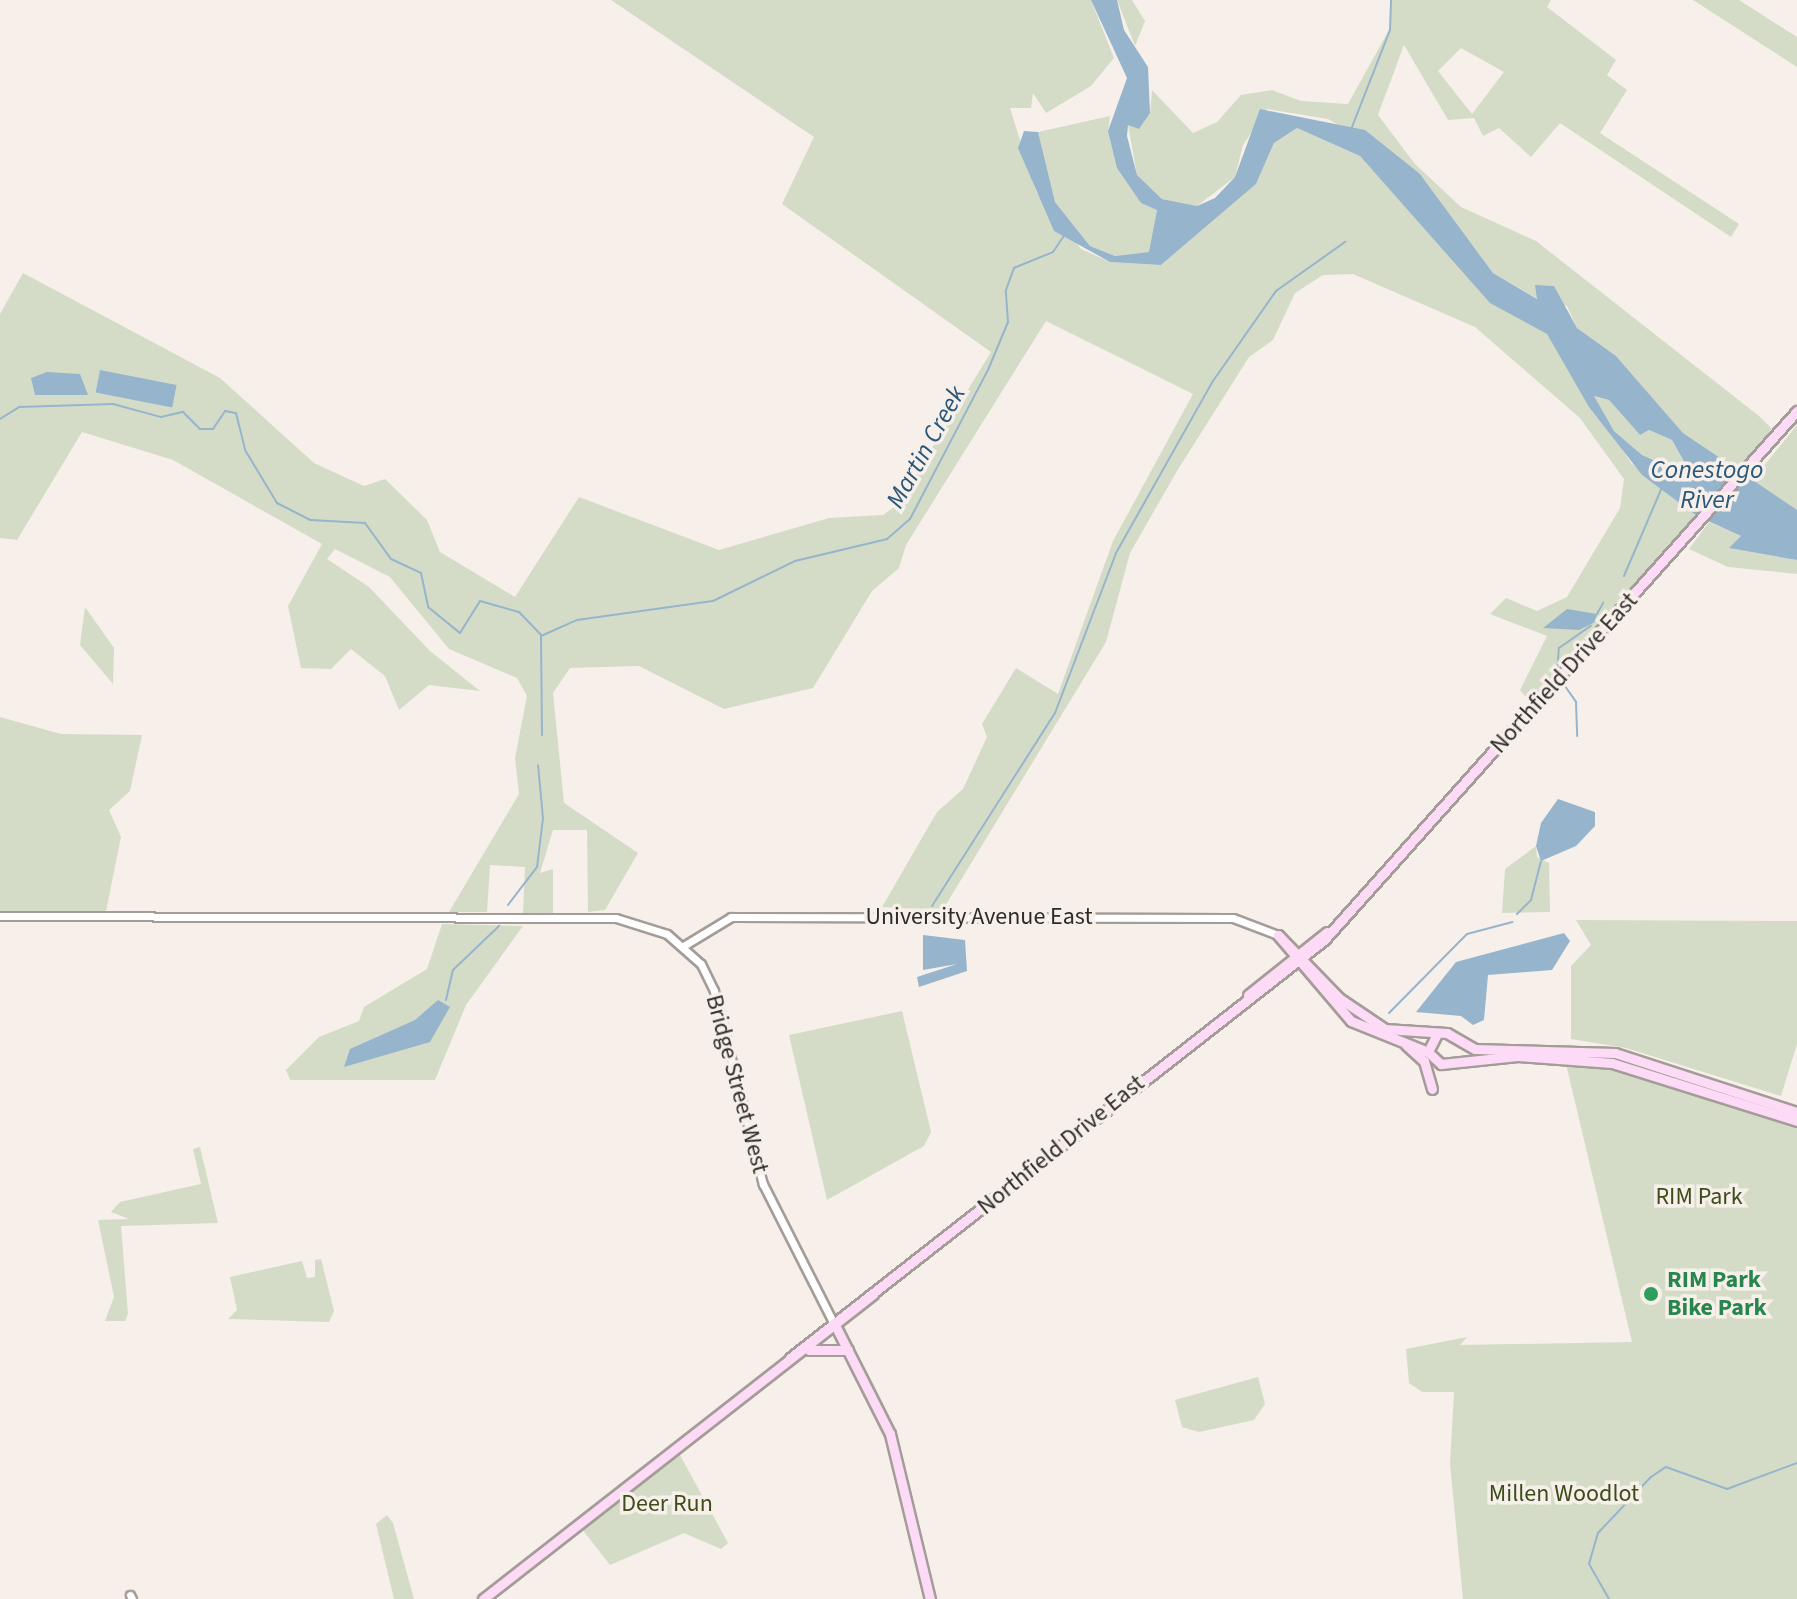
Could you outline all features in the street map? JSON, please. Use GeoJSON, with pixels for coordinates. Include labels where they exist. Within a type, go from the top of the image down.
{"type":"FeatureCollection","features":[{"type":"Feature","properties":{"kind":"main road","name":"Northfield Drive East"},"geometry":{"type":"LineString","coordinates":[[483,1599],[873,1294],[1327,932],[1685,541],[1797,411]]}},
{"type":"Feature","properties":{"kind":"main road","name":"University Avenue East"},"geometry":{"type":"LineString","coordinates":[[1278,935],[1366,1020],[1404,1033],[1440,1033]]}},
{"type":"Feature","properties":{"kind":"main road","name":"University Avenue East"},"geometry":{"type":"LineString","coordinates":[[1298,955],[1351,1021],[1428,1052],[1436,1062],[1451,1062]]}},
{"type":"Feature","properties":{"kind":"main road"},"geometry":{"type":"LineString","coordinates":[[1428,1052],[1440,1033],[1475,1049],[1615,1053],[1790,1110],[1797,1121]]}},
{"type":"Feature","properties":{"kind":"main road"},"geometry":{"type":"LineString","coordinates":[[1397,1039],[1424,1061],[1432,1089]]}},
{"type":"Feature","properties":{"kind":"main road"},"geometry":{"type":"LineString","coordinates":[[1457,1040],[1451,1062],[1598,1060],[1790,1110]]}},
{"type":"Feature","properties":{"kind":"main road","name":"Northfield Drive East"},"geometry":{"type":"LineString","coordinates":[[790,1358],[808,1350],[834,1324]]}},
{"type":"Feature","properties":{"kind":"main road","name":"Bridge Street West"},"geometry":{"type":"LineString","coordinates":[[834,1324],[890,1434],[930,1599]]}},
{"type":"Feature","properties":{"kind":"main road"},"geometry":{"type":"LineString","coordinates":[[808,1350],[848,1350]]}},
{"type":"Feature","properties":{"kind":"street"},"geometry":{"type":"LineString","coordinates":[[0,916],[616,918],[647,925],[685,945]]}},
{"type":"Feature","properties":{"kind":"street","name":"University Avenue East"},"geometry":{"type":"LineString","coordinates":[[685,945],[731,917],[1233,918],[1278,935]]}},
{"type":"Feature","properties":{"kind":"street","name":"Bridge Street West"},"geometry":{"type":"LineString","coordinates":[[685,945],[714,991],[763,1184],[834,1324]]}},
{"type":"Feature","properties":{"kind":"green space"},"geometry":{"type":"Polygon","coordinates":[[[611,0],[1091,0],[1114,58],[1091,86],[1046,113],[1033,93],[1031,108],[1010,108],[1036,191],[1081,249],[1110,262],[1161,265],[1256,184],[1274,143],[1297,128],[1360,156],[1459,267],[1547,334],[1631,463],[1697,516],[1530,702],[1520,690],[1547,636],[1490,614],[1506,598],[1537,611],[1567,597],[1620,508],[1624,479],[1580,418],[1475,327],[1353,274],[1323,275],[1295,293],[1273,340],[1249,357],[1177,471],[1130,553],[1106,642],[942,911],[882,907],[937,812],[963,789],[987,737],[982,724],[1016,668],[1058,694],[1113,541],[1193,394],[1046,321],[906,545],[899,568],[872,591],[813,688],[724,709],[639,666],[570,668],[553,693],[564,803],[638,853],[605,910],[588,912],[587,830],[553,830],[540,873],[553,869],[553,913],[523,913],[525,867],[490,865],[487,912],[449,912],[519,794],[515,758],[527,696],[517,678],[449,649],[390,577],[335,549],[327,559],[369,587],[430,651],[480,691],[429,685],[399,710],[385,676],[351,649],[331,669],[301,668],[288,606],[322,544],[173,460],[82,432],[17,540],[0,538],[0,314],[23,273],[220,378],[314,463],[364,486],[385,479],[427,520],[440,552],[515,597],[579,497],[719,550],[829,518],[883,515],[897,505],[991,352],[782,204],[814,137],[611,0]]]}},
{"type":"Feature","properties":{"kind":"green space"},"geometry":{"type":"Polygon","coordinates":[[[1117,0],[1132,0],[1145,21],[1135,46],[1117,0]]]}},
{"type":"Feature","properties":{"kind":"green space"},"geometry":{"type":"Polygon","coordinates":[[[1392,0],[1551,0],[1547,7],[1616,60],[1607,75],[1627,90],[1600,133],[1739,224],[1731,237],[1560,123],[1531,157],[1499,128],[1483,136],[1474,118],[1448,120],[1404,45],[1378,115],[1415,164],[1461,207],[1536,241],[1759,416],[1772,429],[1736,471],[1683,433],[1616,356],[1577,328],[1567,306],[1538,299],[1493,273],[1420,174],[1328,119],[1267,109],[1243,145],[1235,177],[1197,206],[1162,199],[1137,175],[1128,125],[1150,114],[1152,90],[1193,133],[1217,122],[1241,95],[1272,90],[1301,101],[1348,104],[1389,30],[1392,0]],[[1461,48],[1438,71],[1472,114],[1504,72],[1461,48]]]}},
{"type":"Feature","properties":{"kind":"green space"},"geometry":{"type":"Polygon","coordinates":[[[1693,0],[1739,0],[1797,37],[1797,67],[1693,0]]]}},
{"type":"Feature","properties":{"kind":"green space"},"geometry":{"type":"Polygon","coordinates":[[[1110,116],[1108,131],[1157,210],[1150,252],[1115,256],[1090,246],[1055,202],[1044,168],[1038,132],[1110,116]]]}},
{"type":"Feature","properties":{"kind":"green space"},"geometry":{"type":"Polygon","coordinates":[[[1593,396],[1609,400],[1640,435],[1649,430],[1672,440],[1686,465],[1669,467],[1642,455],[1614,431],[1593,396]]]}},
{"type":"Feature","properties":{"kind":"green space"},"geometry":{"type":"Polygon","coordinates":[[[1797,425],[1797,510],[1750,483],[1797,425]]]}},
{"type":"Feature","properties":{"kind":"green space"},"geometry":{"type":"Polygon","coordinates":[[[1709,522],[1741,536],[1730,548],[1797,560],[1797,574],[1728,567],[1689,549],[1709,522]]]}},
{"type":"Feature","properties":{"kind":"green space"},"geometry":{"type":"Polygon","coordinates":[[[85,607],[114,648],[113,684],[80,645],[85,607]]]}},
{"type":"Feature","properties":{"kind":"green space"},"geometry":{"type":"Polygon","coordinates":[[[0,717],[61,734],[142,735],[130,791],[109,810],[121,837],[106,911],[0,912],[0,717]]]}},
{"type":"Feature","properties":{"kind":"green space"},"geometry":{"type":"Polygon","coordinates":[[[1536,846],[1537,857],[1549,863],[1550,912],[1502,913],[1505,869],[1536,846]]]}},
{"type":"Feature","properties":{"kind":"green space"},"geometry":{"type":"Polygon","coordinates":[[[1576,920],[1797,921],[1797,1044],[1781,1096],[1626,1048],[1571,1039],[1571,966],[1591,945],[1576,920]]]}},
{"type":"Feature","properties":{"kind":"green space"},"geometry":{"type":"Polygon","coordinates":[[[442,924],[523,926],[466,1005],[435,1080],[290,1080],[286,1070],[319,1037],[359,1021],[364,1007],[427,969],[442,924]]]}},
{"type":"Feature","properties":{"kind":"green space"},"geometry":{"type":"Polygon","coordinates":[[[902,1011],[931,1132],[924,1146],[827,1200],[789,1035],[902,1011]]]}},
{"type":"Feature","properties":{"kind":"green space"},"geometry":{"type":"Polygon","coordinates":[[[1565,1060],[1629,1070],[1797,1126],[1797,1599],[1463,1599],[1450,1464],[1454,1392],[1422,1392],[1409,1383],[1406,1349],[1467,1337],[1460,1345],[1632,1342],[1565,1060]]]}},
{"type":"Feature","properties":{"kind":"green space"},"geometry":{"type":"Polygon","coordinates":[[[200,1147],[218,1223],[121,1226],[128,1314],[125,1321],[105,1321],[114,1297],[98,1220],[129,1219],[111,1212],[120,1202],[201,1184],[193,1149],[200,1147]]]}},
{"type":"Feature","properties":{"kind":"green space"},"geometry":{"type":"Polygon","coordinates":[[[321,1259],[334,1311],[329,1322],[228,1319],[237,1310],[230,1277],[302,1261],[307,1278],[315,1277],[315,1260],[321,1259]]]}},
{"type":"Feature","properties":{"kind":"green space"},"geometry":{"type":"Polygon","coordinates":[[[1258,1377],[1265,1404],[1254,1420],[1199,1432],[1182,1427],[1175,1400],[1258,1377]]]}},
{"type":"Feature","properties":{"kind":"green space","name":"Deer Run"},"geometry":{"type":"Polygon","coordinates":[[[680,1455],[728,1543],[721,1549],[684,1533],[610,1565],[582,1529],[680,1455]]]}},
{"type":"Feature","properties":{"kind":"green space"},"geometry":{"type":"Polygon","coordinates":[[[387,1515],[393,1523],[414,1599],[394,1599],[376,1524],[387,1515]]]}},
{"type":"Feature","properties":{"kind":"water","name":"Conestogo River"},"geometry":{"type":"Polygon","coordinates":[[[1091,0],[1117,0],[1124,30],[1148,67],[1150,113],[1139,129],[1128,125],[1127,136],[1137,175],[1162,199],[1197,206],[1215,198],[1235,177],[1260,109],[1365,130],[1420,174],[1493,273],[1537,299],[1535,285],[1554,286],[1577,328],[1616,356],[1683,433],[1797,510],[1797,560],[1729,548],[1741,536],[1697,516],[1642,475],[1589,407],[1547,334],[1490,303],[1360,156],[1297,128],[1274,143],[1256,184],[1161,265],[1110,262],[1054,231],[1018,148],[1024,131],[1038,132],[1055,202],[1090,246],[1115,256],[1149,252],[1157,210],[1141,203],[1117,168],[1108,131],[1127,78],[1091,0]],[[1594,396],[1614,431],[1642,455],[1669,467],[1686,465],[1672,440],[1649,430],[1640,435],[1609,400],[1594,396]]]}},
{"type":"Feature","properties":{"kind":"water"},"geometry":{"type":"Polygon","coordinates":[[[100,370],[177,385],[172,407],[96,393],[100,370]]]}},
{"type":"Feature","properties":{"kind":"water"},"geometry":{"type":"Polygon","coordinates":[[[47,372],[80,374],[88,395],[35,395],[31,378],[47,372]]]}},
{"type":"Feature","properties":{"kind":"water"},"geometry":{"type":"Polygon","coordinates":[[[1567,609],[1597,614],[1595,622],[1579,630],[1543,628],[1567,609]]]}},
{"type":"Feature","properties":{"kind":"water"},"geometry":{"type":"Polygon","coordinates":[[[1558,799],[1595,812],[1595,826],[1576,846],[1541,861],[1536,846],[1541,823],[1558,799]]]}},
{"type":"Feature","properties":{"kind":"water"},"geometry":{"type":"Polygon","coordinates":[[[1564,933],[1570,941],[1552,970],[1488,975],[1484,1020],[1473,1025],[1461,1016],[1416,1012],[1456,962],[1564,933]]]}},
{"type":"Feature","properties":{"kind":"water"},"geometry":{"type":"Polygon","coordinates":[[[923,935],[965,940],[967,971],[919,987],[917,977],[957,964],[923,970],[923,935]]]}},
{"type":"Feature","properties":{"kind":"water"},"geometry":{"type":"Polygon","coordinates":[[[438,1000],[450,1007],[430,1042],[344,1067],[350,1049],[415,1020],[438,1000]]]}},
{"type":"Feature","properties":{"kind":"waterway"},"geometry":{"type":"LineString","coordinates":[[1352,127],[1390,30],[1391,0]]}},
{"type":"Feature","properties":{"kind":"waterway","name":"Martin Creek"},"geometry":{"type":"LineString","coordinates":[[541,636],[577,620],[713,601],[795,561],[887,539],[910,519],[988,370],[1008,322],[1006,290],[1014,268],[1053,252],[1065,234]]}},
{"type":"Feature","properties":{"kind":"waterway"},"geometry":{"type":"LineString","coordinates":[[932,906],[1055,713],[1116,553],[1213,381],[1276,291],[1345,242]]}},
{"type":"Feature","properties":{"kind":"waterway"},"geometry":{"type":"LineString","coordinates":[[0,419],[19,407],[113,404],[161,417],[183,412],[200,429],[213,429],[225,411],[236,413],[245,450],[277,503],[311,520],[365,523],[391,559],[421,573],[428,607],[460,633],[480,601],[519,612],[541,635]]}},
{"type":"Feature","properties":{"kind":"waterway"},"geometry":{"type":"LineString","coordinates":[[1624,576],[1663,485]]}},
{"type":"Feature","properties":{"kind":"waterway"},"geometry":{"type":"LineString","coordinates":[[1597,614],[1603,603]]}},
{"type":"Feature","properties":{"kind":"waterway"},"geometry":{"type":"LineString","coordinates":[[1557,674],[1559,648],[1591,626]]}},
{"type":"Feature","properties":{"kind":"waterway"},"geometry":{"type":"LineString","coordinates":[[541,637],[542,735]]}},
{"type":"Feature","properties":{"kind":"waterway"},"geometry":{"type":"LineString","coordinates":[[1560,679],[1576,702],[1577,736]]}},
{"type":"Feature","properties":{"kind":"waterway"},"geometry":{"type":"LineString","coordinates":[[508,905],[537,867],[543,818],[538,765]]}},
{"type":"Feature","properties":{"kind":"waterway"},"geometry":{"type":"LineString","coordinates":[[1517,914],[1531,900],[1541,861]]}},
{"type":"Feature","properties":{"kind":"waterway"},"geometry":{"type":"LineString","coordinates":[[1389,1013],[1467,934],[1512,922]]}},
{"type":"Feature","properties":{"kind":"waterway"},"geometry":{"type":"LineString","coordinates":[[446,1000],[453,970],[499,926]]}},
{"type":"Feature","properties":{"kind":"waterway"},"geometry":{"type":"LineString","coordinates":[[1609,1599],[1589,1564],[1598,1533],[1651,1477],[1666,1467],[1727,1489],[1797,1463]]}},
{"type":"Feature","properties":{"kind":"place","name":"RIM Park Bike Park"},"geometry":{"type":"Point","coordinates":[1651,1294]}},
{"type":"Feature","properties":{"kind":"park label","name":"RIM Park"},"geometry":{"type":"Point","coordinates":[1699,1197]}},
{"type":"Feature","properties":{"kind":"park label","name":"Millen Woodlot"},"geometry":{"type":"Point","coordinates":[1564,1494]}}]}
